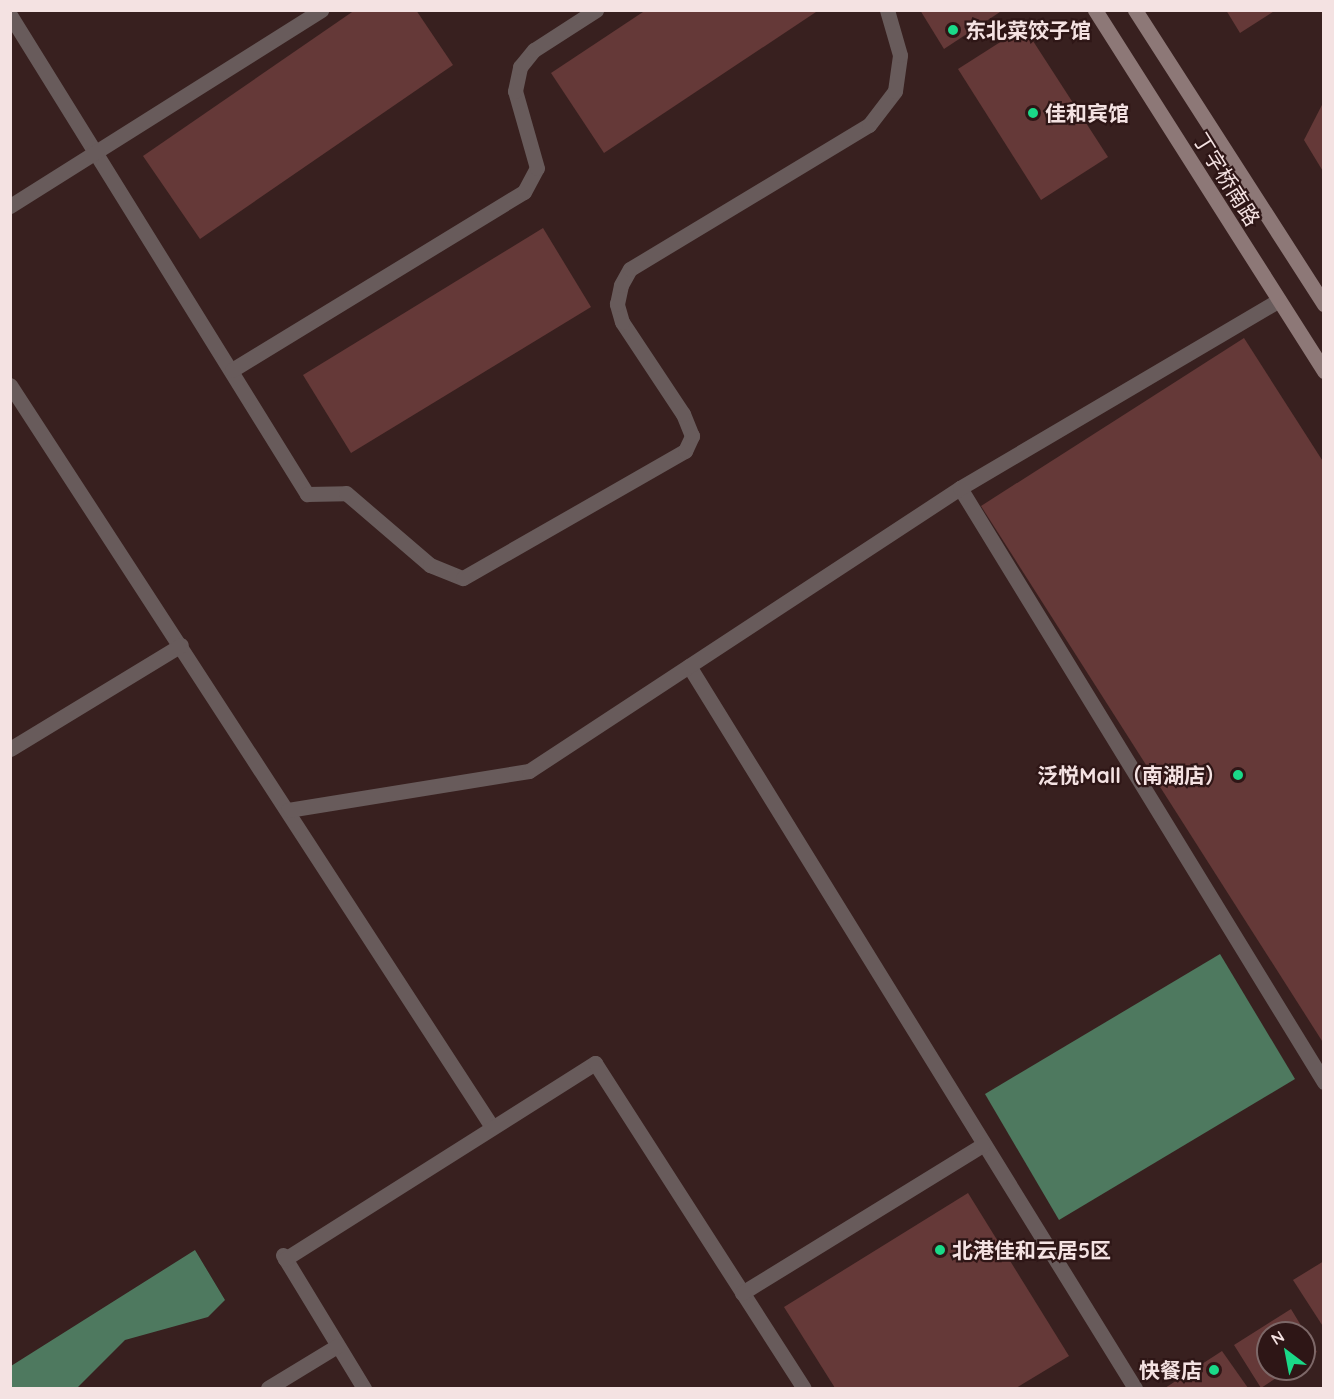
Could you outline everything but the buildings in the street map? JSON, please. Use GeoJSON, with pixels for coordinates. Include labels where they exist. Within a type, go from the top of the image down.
{"type":"FeatureCollection","features":[{"type":"Feature","properties":{"kind":"main road","name":"丁字桥南路"},"geometry":{"type":"LineString","coordinates":[[1095,10],[1323,371]]}},
{"type":"Feature","properties":{"kind":"main road","name":"丁字桥南路"},"geometry":{"type":"LineString","coordinates":[[1136,10],[1323,304]]}},
{"type":"Feature","properties":{"kind":"street"},"geometry":{"type":"LineString","coordinates":[[10,206],[321,10]]}},
{"type":"Feature","properties":{"kind":"street"},"geometry":{"type":"LineString","coordinates":[[232,370],[524,192],[537,168],[515,91],[520,67],[534,50],[596,10]]}},
{"type":"Feature","properties":{"kind":"street"},"geometry":{"type":"LineString","coordinates":[[10,15],[307,494],[346,493],[429,565],[464,578],[481,572],[685,451],[692,436],[683,414],[622,322],[617,304],[621,285],[630,269],[869,125],[895,92],[900,55],[887,10]]}},
{"type":"Feature","properties":{"kind":"street"},"geometry":{"type":"LineString","coordinates":[[288,810],[529,771],[960,488],[1279,300]]}},
{"type":"Feature","properties":{"kind":"street"},"geometry":{"type":"LineString","coordinates":[[10,385],[492,1127]]}},
{"type":"Feature","properties":{"kind":"street"},"geometry":{"type":"LineString","coordinates":[[960,488],[1323,1082]]}},
{"type":"Feature","properties":{"kind":"street"},"geometry":{"type":"LineString","coordinates":[[10,749],[181,645]]}},
{"type":"Feature","properties":{"kind":"street"},"geometry":{"type":"LineString","coordinates":[[689,666],[1135,1389]]}},
{"type":"Feature","properties":{"kind":"street"},"geometry":{"type":"LineString","coordinates":[[364,1389],[284,1257],[595,1063],[804,1389]]}},
{"type":"Feature","properties":{"kind":"street"},"geometry":{"type":"LineString","coordinates":[[742,1293],[983,1145]]}},
{"type":"Feature","properties":{"kind":"street"},"geometry":{"type":"LineString","coordinates":[[268,1389],[337,1346]]}},
{"type":"Feature","properties":{"kind":"shaded area"},"geometry":{"type":"Polygon","coordinates":[[[1220,954],[1295,1079],[1059,1220],[985,1094],[1220,954]]]}},
{"type":"Feature","properties":{"kind":"shaded area"},"geometry":{"type":"Polygon","coordinates":[[[195,1250],[225,1300],[208,1317],[125,1340],[77,1388],[11,1388],[11,1366],[195,1250]]]}},
{"type":"Feature","properties":{"kind":"place","name":"东北菜饺子馆"},"geometry":{"type":"Point","coordinates":[953,30]}},
{"type":"Feature","properties":{"kind":"place","name":"佳和宾馆"},"geometry":{"type":"Point","coordinates":[1033,113]}},
{"type":"Feature","properties":{"kind":"place","name":"泛悦Mall（南湖店）"},"geometry":{"type":"Point","coordinates":[1238,775]}},
{"type":"Feature","properties":{"kind":"place","name":"北港佳和云居5区"},"geometry":{"type":"Point","coordinates":[940,1250]}},
{"type":"Feature","properties":{"kind":"place","name":"快餐店"},"geometry":{"type":"Point","coordinates":[1214,1370]}}]}
